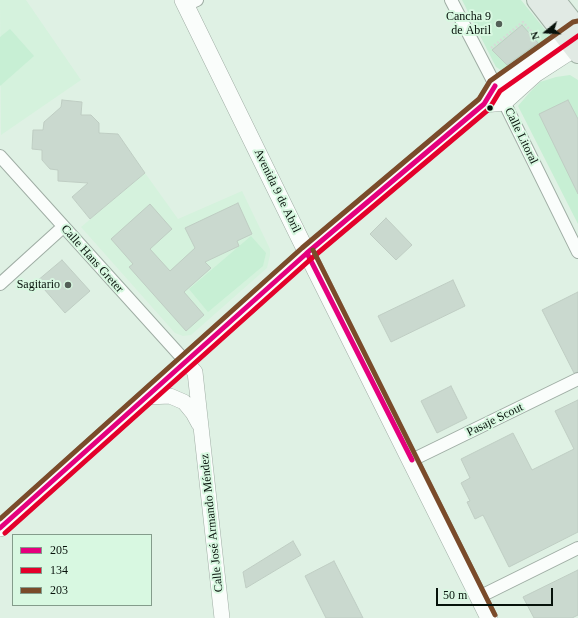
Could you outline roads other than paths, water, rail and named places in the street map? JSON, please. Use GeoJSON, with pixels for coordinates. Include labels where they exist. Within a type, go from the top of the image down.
{"type":"FeatureCollection","features":[{"type":"Feature","properties":{"kind":"highway"},"geometry":{"type":"LineString","coordinates":[[537,0],[575,40]]}},
{"type":"Feature","properties":{"kind":"highway"},"geometry":{"type":"LineString","coordinates":[[555,0],[575,40]]}},
{"type":"Feature","properties":{"kind":"main road","name":"Avenida 9 de Abril"},"geometry":{"type":"LineString","coordinates":[[189,2],[307,253],[490,618]]}},
{"type":"Feature","properties":{"kind":"main road"},"geometry":{"type":"LineString","coordinates":[[0,528],[307,253],[484,104],[495,86],[575,40]]}},
{"type":"Feature","properties":{"kind":"main road"},"geometry":{"type":"LineString","coordinates":[[484,104],[504,102],[575,40]]}},
{"type":"Feature","properties":{"kind":"street","name":"Calle Litoral"},"geometry":{"type":"LineString","coordinates":[[451,0],[504,102],[578,252]]}},
{"type":"Feature","properties":{"kind":"street","name":"Calle Hans Greter"},"geometry":{"type":"LineString","coordinates":[[0,156],[186,362]]}},
{"type":"Feature","properties":{"kind":"street"},"geometry":{"type":"LineString","coordinates":[[0,284],[63,227]]}},
{"type":"Feature","properties":{"kind":"street","name":"Calle José Armando Méndez"},"geometry":{"type":"LineString","coordinates":[[186,362],[195,372],[222,618]]}},
{"type":"Feature","properties":{"kind":"street","name":"Pasaje Scout"},"geometry":{"type":"LineString","coordinates":[[412,460],[578,379]]}},
{"type":"Feature","properties":{"kind":"street","name":"Calle José Armando Méndez"},"geometry":{"type":"LineString","coordinates":[[147,397],[170,396],[184,402],[193,413],[201,427]]}},
{"type":"Feature","properties":{"kind":"street"},"geometry":{"type":"LineString","coordinates":[[480,597],[578,548]]}},
{"type":"Feature","properties":{"kind":"place","name":"Cancha 9 de Abril"},"geometry":{"type":"Point","coordinates":[499,24]}},
{"type":"Feature","properties":{"kind":"place","name":"Sagitario"},"geometry":{"type":"Point","coordinates":[68,285]}}]}
